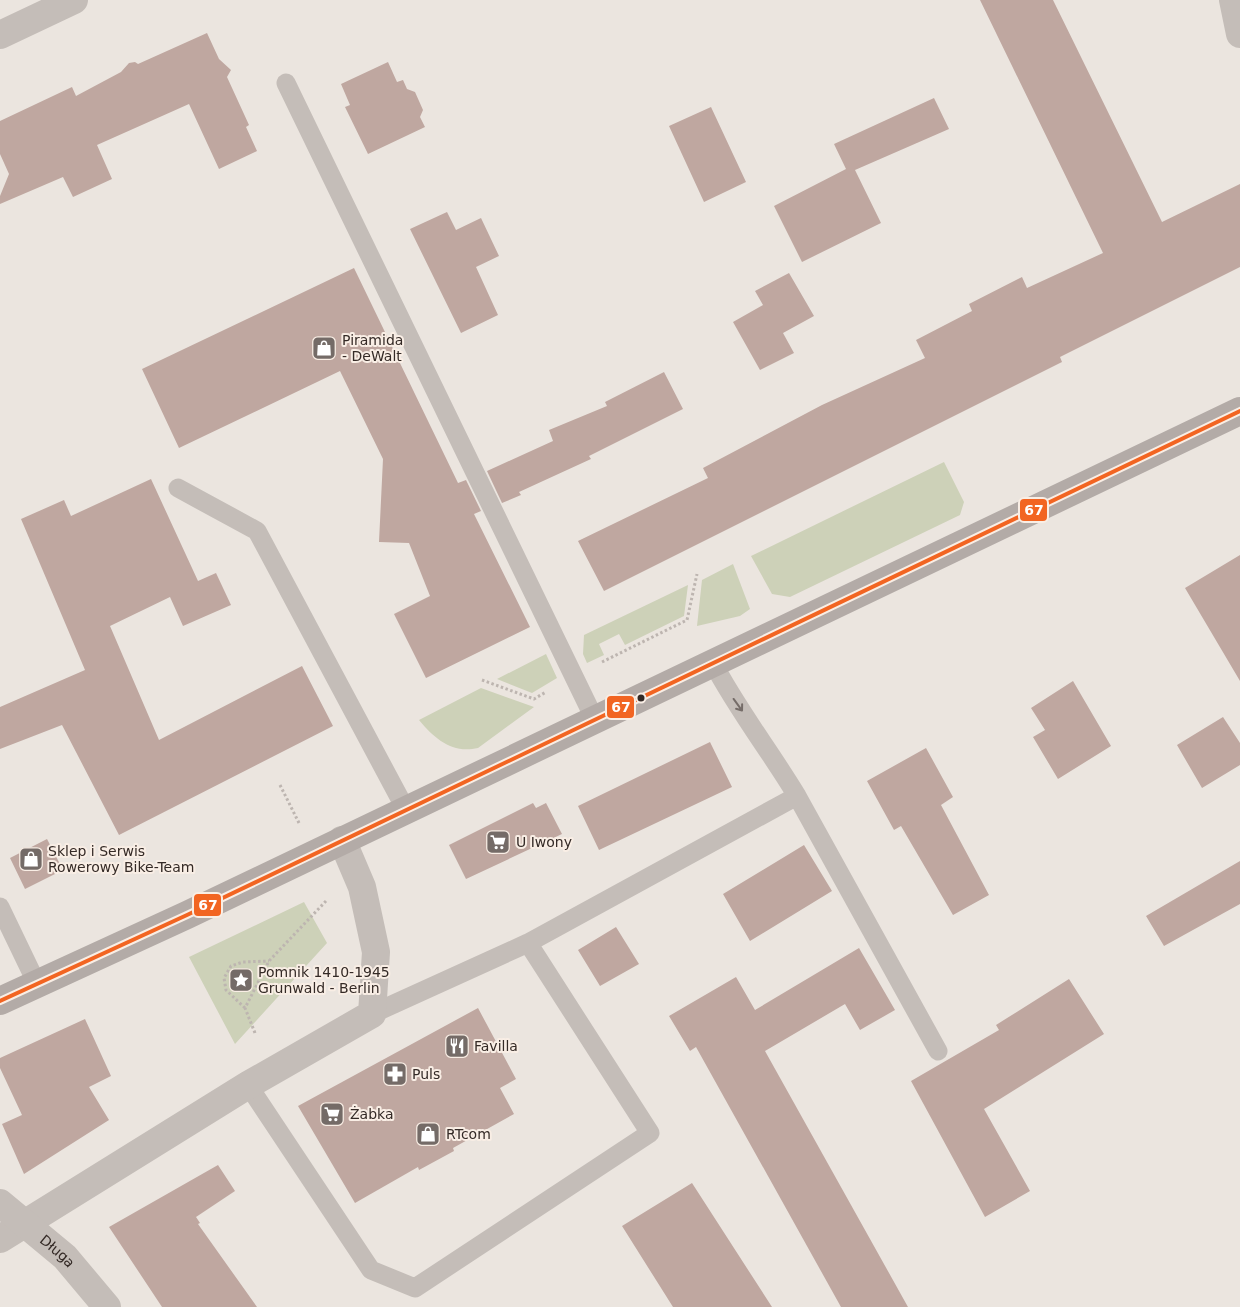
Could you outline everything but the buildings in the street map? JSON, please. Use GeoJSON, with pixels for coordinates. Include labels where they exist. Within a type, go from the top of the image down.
{"type":"FeatureCollection","features":[{"type":"Feature","properties":{"kind":"main road"},"geometry":{"type":"LineString","coordinates":[[0,1001],[406,810],[1240,411]]}},
{"type":"Feature","properties":{"kind":"street"},"geometry":{"type":"LineString","coordinates":[[0,35],[74,0]]}},
{"type":"Feature","properties":{"kind":"street"},"geometry":{"type":"LineString","coordinates":[[1233,0],[1240,34]]}},
{"type":"Feature","properties":{"kind":"street"},"geometry":{"type":"LineString","coordinates":[[0,1239],[248,1085],[372,1014],[376,952],[362,887],[342,840]]}},
{"type":"Feature","properties":{"kind":"street","name":"Długa"},"geometry":{"type":"LineString","coordinates":[[0,1203],[65,1258],[107,1307]]}},
{"type":"Feature","properties":{"kind":"lane"},"geometry":{"type":"LineString","coordinates":[[286,83],[595,720]]}},
{"type":"Feature","properties":{"kind":"lane"},"geometry":{"type":"LineString","coordinates":[[178,488],[257,531],[406,810]]}},
{"type":"Feature","properties":{"kind":"lane"},"geometry":{"type":"LineString","coordinates":[[713,663],[733,699],[771,752],[797,796],[938,1051]]}},
{"type":"Feature","properties":{"kind":"lane"},"geometry":{"type":"LineString","coordinates":[[372,1014],[528,943],[797,796]]}},
{"type":"Feature","properties":{"kind":"lane"},"geometry":{"type":"LineString","coordinates":[[0,907],[37,984]]}},
{"type":"Feature","properties":{"kind":"lane"},"geometry":{"type":"LineString","coordinates":[[248,1085],[372,1270],[416,1288],[650,1133],[528,943]]}},
{"type":"Feature","properties":{"kind":"path"},"geometry":{"type":"LineString","coordinates":[[482,680],[534,699],[574,676],[687,620],[697,574]]}},
{"type":"Feature","properties":{"kind":"path"},"geometry":{"type":"LineString","coordinates":[[280,785],[300,824]]}},
{"type":"Feature","properties":{"kind":"path"},"geometry":{"type":"LineString","coordinates":[[245,1008],[269,961],[326,901]]}},
{"type":"Feature","properties":{"kind":"path"},"geometry":{"type":"LineString","coordinates":[[255,1033],[245,1008],[226,990],[224,978],[231,966],[243,962],[269,961]]}},
{"type":"Feature","properties":{"kind":"green space"},"geometry":{"type":"Polygon","coordinates":[[[944,462],[964,502],[960,515],[790,597],[772,594],[751,556],[944,462]]]}},
{"type":"Feature","properties":{"kind":"green space"},"geometry":{"type":"Polygon","coordinates":[[[733,564],[750,609],[740,616],[697,626],[702,580],[733,564]]]}},
{"type":"Feature","properties":{"kind":"green space"},"geometry":{"type":"Polygon","coordinates":[[[688,585],[684,616],[625,645],[619,634],[599,644],[604,655],[587,663],[583,654],[584,635],[688,585]]]}},
{"type":"Feature","properties":{"kind":"green space"},"geometry":{"type":"Polygon","coordinates":[[[546,654],[557,678],[532,693],[497,679],[546,654]]]}},
{"type":"Feature","properties":{"kind":"green space"},"geometry":{"type":"Polygon","coordinates":[[[481,688],[534,707],[478,748],[460,749],[452,747],[438,739],[419,720],[481,688]]]}},
{"type":"Feature","properties":{"kind":"green space"},"geometry":{"type":"Polygon","coordinates":[[[304,902],[327,943],[235,1044],[189,957],[304,902]]]}},
{"type":"Feature","properties":{"kind":"transit line","name":"67"},"geometry":{"type":"LineString","coordinates":[[0,1001],[187,915],[1240,411]]}},
{"type":"Feature","properties":{"kind":"place","name":"Piramida - DeWalt"},"geometry":{"type":"Point","coordinates":[324,348]}},
{"type":"Feature","properties":{"kind":"place","name":"U Iwony"},"geometry":{"type":"Point","coordinates":[498,842]}},
{"type":"Feature","properties":{"kind":"place","name":"Sklep i Serwis Rowerowy Bike-Team"},"geometry":{"type":"Point","coordinates":[31,859]}},
{"type":"Feature","properties":{"kind":"place","name":"Pomnik 1410-1945 Grunwald - Berlin"},"geometry":{"type":"Point","coordinates":[241,980]}},
{"type":"Feature","properties":{"kind":"place","name":"Favilla"},"geometry":{"type":"Point","coordinates":[457,1046]}},
{"type":"Feature","properties":{"kind":"place","name":"Puls"},"geometry":{"type":"Point","coordinates":[395,1074]}},
{"type":"Feature","properties":{"kind":"place","name":"Żabka"},"geometry":{"type":"Point","coordinates":[332,1114]}},
{"type":"Feature","properties":{"kind":"place","name":"RTcom"},"geometry":{"type":"Point","coordinates":[428,1134]}}]}
